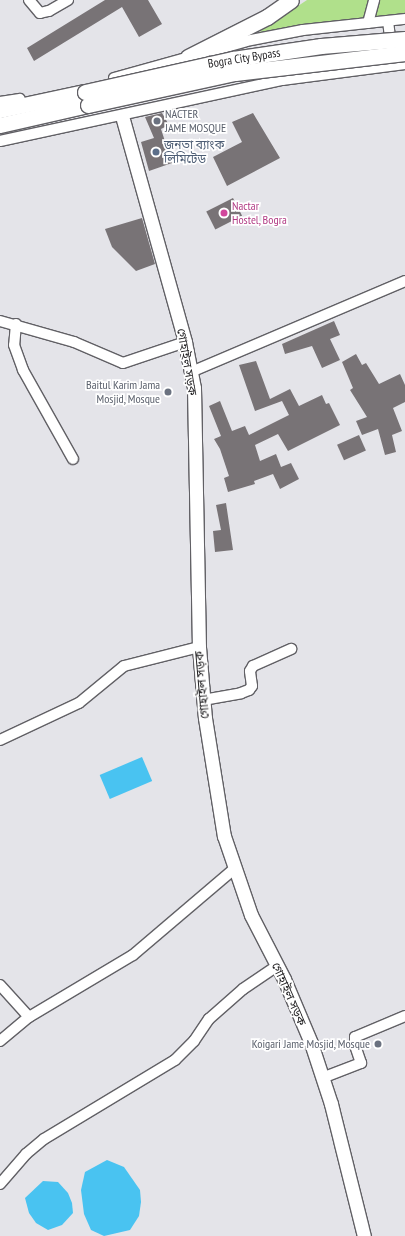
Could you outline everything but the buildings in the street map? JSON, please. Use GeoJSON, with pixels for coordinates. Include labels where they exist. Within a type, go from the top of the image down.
{"type":"FeatureCollection","features":[{"type":"Feature","properties":{"kind":"highway"},"geometry":{"type":"LineString","coordinates":[[188,57],[267,17],[291,0]]}},
{"type":"Feature","properties":{"kind":"highway","name":"Bogra City Bypass"},"geometry":{"type":"LineString","coordinates":[[87,98],[226,60],[321,46],[405,39]]}},
{"type":"Feature","properties":{"kind":"highway","name":"Bogra City Bypass"},"geometry":{"type":"LineString","coordinates":[[87,98],[235,72],[346,58],[405,53]]}},
{"type":"Feature","properties":{"kind":"highway"},"geometry":{"type":"LineString","coordinates":[[0,110],[87,98]]}},
{"type":"Feature","properties":{"kind":"highway"},"geometry":{"type":"LineString","coordinates":[[0,125],[87,98]]}},
{"type":"Feature","properties":{"kind":"main road","name":"গোহাইল সড়ক"},"geometry":{"type":"LineString","coordinates":[[122,116],[185,342],[191,372],[196,437],[199,647],[204,700],[224,836],[233,870],[251,915],[277,966],[311,1043],[322,1078],[364,1236]]}},
{"type":"Feature","properties":{"kind":"street"},"geometry":{"type":"LineString","coordinates":[[29,0],[40,14],[49,12],[68,0]]}},
{"type":"Feature","properties":{"kind":"street"},"geometry":{"type":"LineString","coordinates":[[368,22],[374,0]]}},
{"type":"Feature","properties":{"kind":"street"},"geometry":{"type":"LineString","coordinates":[[0,102],[123,76],[253,40],[303,30],[405,19]]}},
{"type":"Feature","properties":{"kind":"street"},"geometry":{"type":"LineString","coordinates":[[388,21],[393,66]]}},
{"type":"Feature","properties":{"kind":"street"},"geometry":{"type":"LineString","coordinates":[[0,141],[122,116],[282,80],[405,64]]}},
{"type":"Feature","properties":{"kind":"street"},"geometry":{"type":"LineString","coordinates":[[191,372],[405,281]]}},
{"type":"Feature","properties":{"kind":"street"},"geometry":{"type":"LineString","coordinates":[[0,321],[16,324],[74,342],[123,363],[185,342]]}},
{"type":"Feature","properties":{"kind":"street"},"geometry":{"type":"LineString","coordinates":[[16,324],[14,345],[23,370],[73,459]]}},
{"type":"Feature","properties":{"kind":"street"},"geometry":{"type":"LineString","coordinates":[[0,740],[79,703],[124,666],[199,647]]}},
{"type":"Feature","properties":{"kind":"street"},"geometry":{"type":"LineString","coordinates":[[204,700],[241,694],[249,690],[252,686],[250,671],[253,666],[291,649]]}},
{"type":"Feature","properties":{"kind":"street"},"geometry":{"type":"LineString","coordinates":[[0,1041],[29,1017],[133,954],[233,870]]}},
{"type":"Feature","properties":{"kind":"street"},"geometry":{"type":"LineString","coordinates":[[0,1184],[26,1154],[44,1139],[176,1060],[194,1041],[209,1019],[243,989],[277,966]]}},
{"type":"Feature","properties":{"kind":"street"},"geometry":{"type":"LineString","coordinates":[[0,985],[29,1017]]}},
{"type":"Feature","properties":{"kind":"street"},"geometry":{"type":"LineString","coordinates":[[322,1078],[361,1063],[355,1046],[356,1037],[405,1016]]}},
{"type":"Feature","properties":{"kind":"green space"},"geometry":{"type":"Polygon","coordinates":[[[307,0],[405,0],[405,14],[259,32],[307,0]]]}},
{"type":"Feature","properties":{"kind":"water"},"geometry":{"type":"Polygon","coordinates":[[[142,757],[152,781],[110,799],[100,775],[142,757]]]}},
{"type":"Feature","properties":{"kind":"water"},"geometry":{"type":"Polygon","coordinates":[[[107,1160],[124,1167],[140,1190],[141,1202],[139,1216],[130,1230],[104,1236],[91,1230],[84,1214],[81,1190],[85,1172],[107,1160]]]}},
{"type":"Feature","properties":{"kind":"water"},"geometry":{"type":"Polygon","coordinates":[[[43,1181],[58,1182],[68,1193],[72,1203],[73,1213],[62,1225],[48,1230],[36,1223],[29,1213],[25,1198],[43,1181]]]}},
{"type":"Feature","properties":{"kind":"place","name":"NACTER JAME MOSQUE"},"geometry":{"type":"Point","coordinates":[157,121]}},
{"type":"Feature","properties":{"kind":"place","name":"জনতা ব্যাংক লিমিটেড"},"geometry":{"type":"Point","coordinates":[156,152]}},
{"type":"Feature","properties":{"kind":"place","name":"Nactar Hostel, Bogra"},"geometry":{"type":"Point","coordinates":[224,213]}},
{"type":"Feature","properties":{"kind":"place","name":"Baitul Karim Jama Mosjid, Mosque"},"geometry":{"type":"Point","coordinates":[168,392]}},
{"type":"Feature","properties":{"kind":"place","name":"Koigari Jame Mosjid, Mosque"},"geometry":{"type":"Point","coordinates":[378,1044]}}]}
